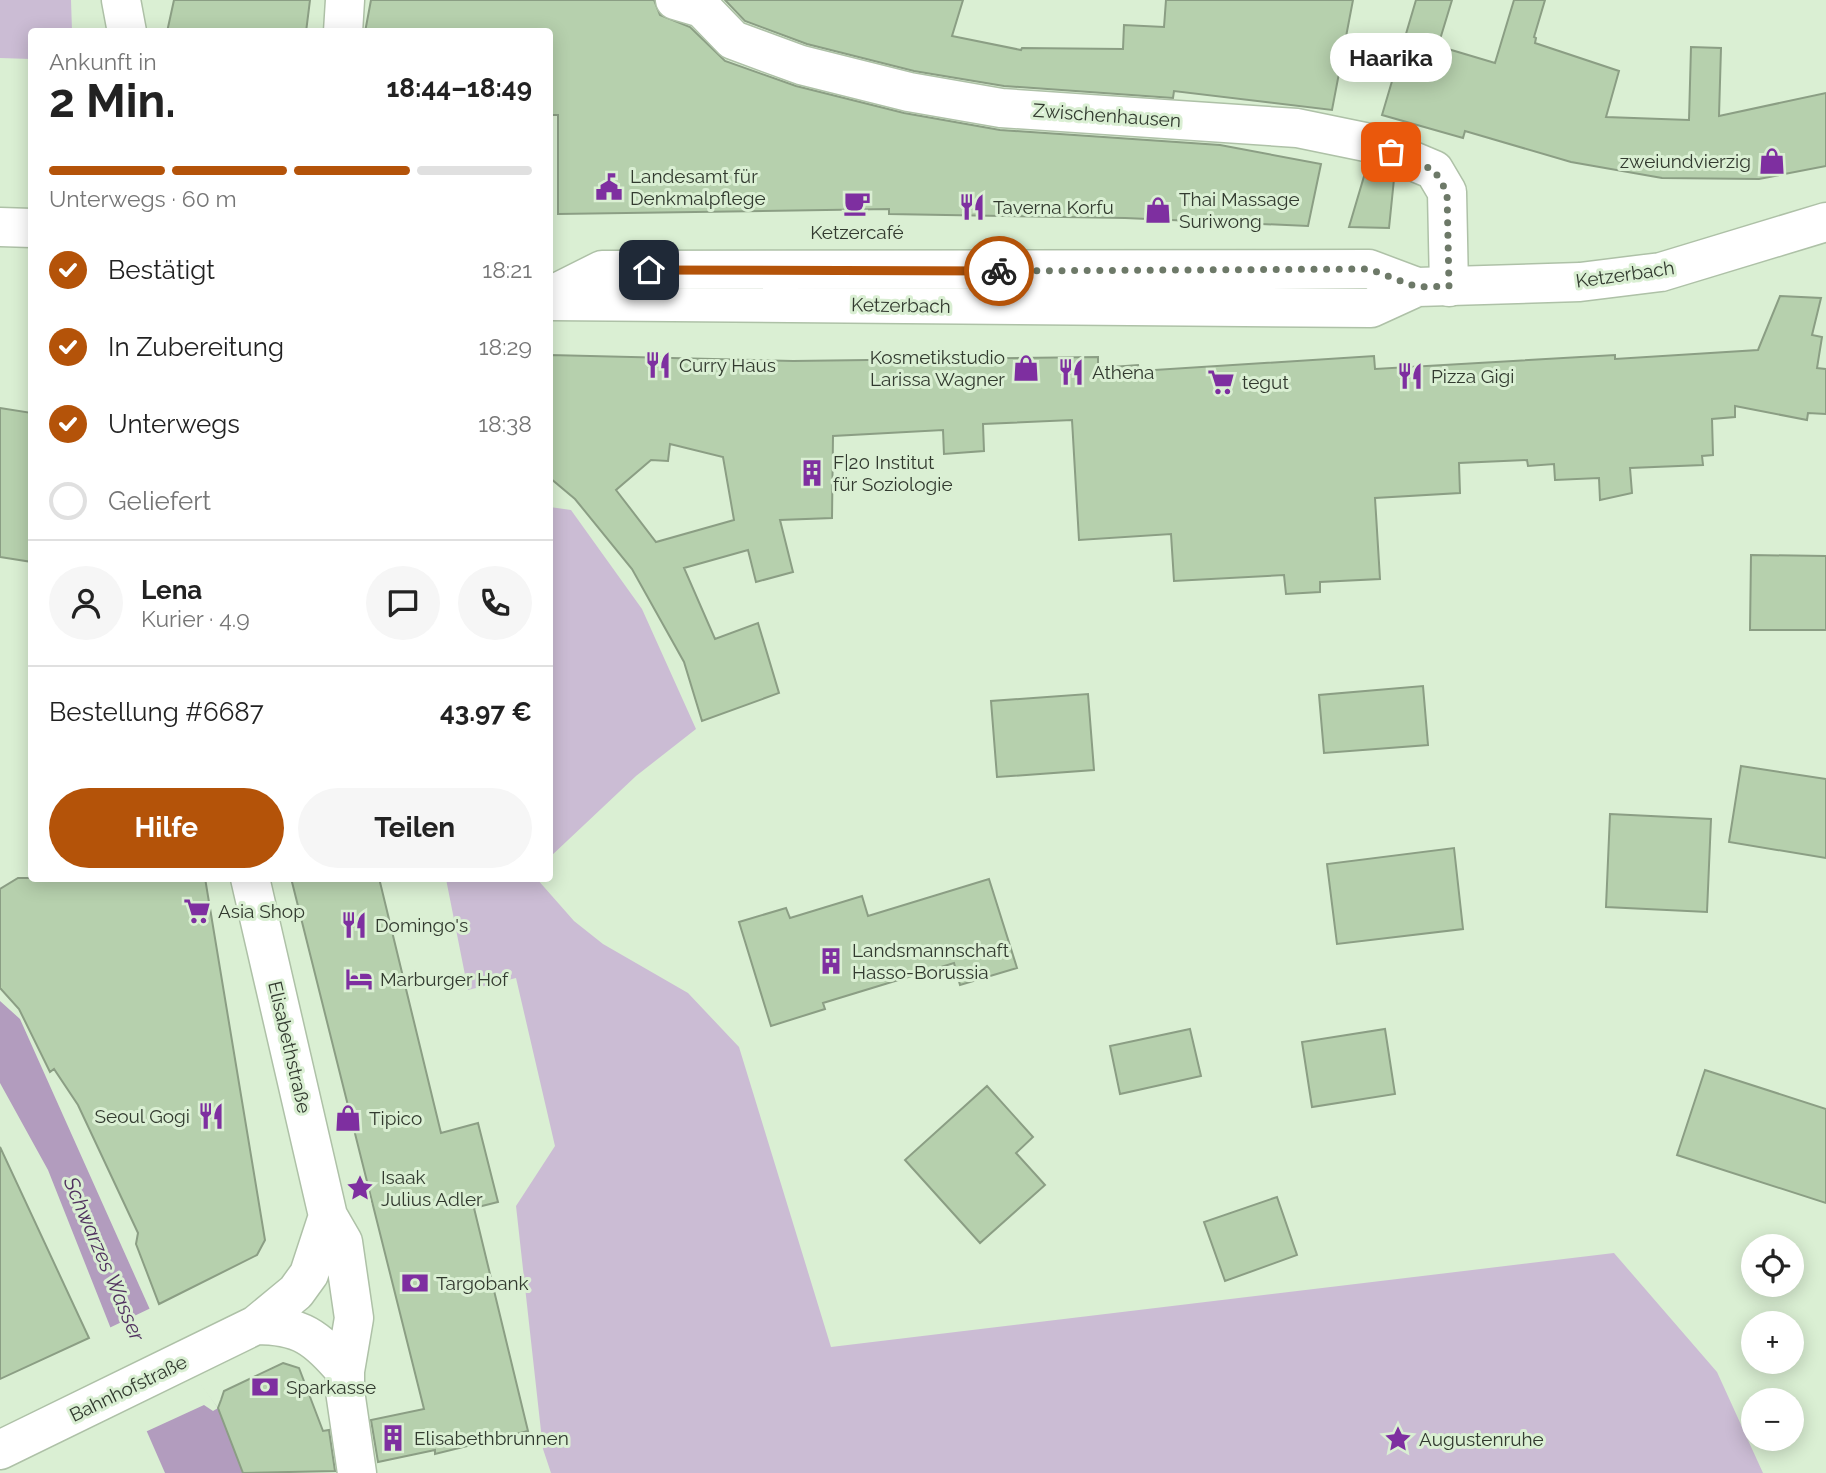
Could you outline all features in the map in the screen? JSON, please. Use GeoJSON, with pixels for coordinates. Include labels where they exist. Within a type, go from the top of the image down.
{"type":"FeatureCollection","features":[{"type":"Feature","properties":{"kind":"main road"},"geometry":{"type":"LineString","coordinates":[[121,0],[126,28]]}},
{"type":"Feature","properties":{"kind":"main road"},"geometry":{"type":"LineString","coordinates":[[342,28],[345,0]]}},
{"type":"Feature","properties":{"kind":"main road","name":"Zwischenhausen"},"geometry":{"type":"LineString","coordinates":[[675,0],[702,8],[733,40],[801,65],[909,92],[1001,108],[1297,128],[1370,143],[1434,170],[1447,192],[1433,287]]}},
{"type":"Feature","properties":{"kind":"main road","name":"Ketzerbach"},"geometry":{"type":"LineString","coordinates":[[553,298],[1371,307],[1433,287],[1580,282],[1661,271],[1826,222]]}},
{"type":"Feature","properties":{"kind":"main road"},"geometry":{"type":"LineString","coordinates":[[0,227],[28,228]]}},
{"type":"Feature","properties":{"kind":"main road","name":"Elisabethstraße"},"geometry":{"type":"LineString","coordinates":[[251,882],[328,1216],[343,1242],[355,1318],[345,1371],[348,1418],[357,1473]]}},
{"type":"Feature","properties":{"kind":"main road","name":"Bahnhofstraße"},"geometry":{"type":"LineString","coordinates":[[0,1450],[256,1325],[296,1292],[309,1274],[328,1216]]}},
{"type":"Feature","properties":{"kind":"main road"},"geometry":{"type":"LineString","coordinates":[[256,1325],[278,1325],[308,1334],[321,1342],[345,1371]]}},
{"type":"Feature","properties":{"kind":"shaded area"},"geometry":{"type":"Polygon","coordinates":[[[0,0],[71,0],[72,28],[28,28],[28,59],[0,58],[0,0]]]}},
{"type":"Feature","properties":{"kind":"shaded area"},"geometry":{"type":"Polygon","coordinates":[[[553,507],[571,510],[642,609],[696,729],[636,776],[553,854],[553,507]]]}},
{"type":"Feature","properties":{"kind":"shaded area"},"geometry":{"type":"Polygon","coordinates":[[[447,882],[540,882],[574,921],[603,944],[688,993],[739,1047],[831,1347],[1614,1253],[1717,1372],[1741,1425],[1741,1451],[1753,1451],[1763,1473],[551,1473],[543,1449],[516,1206],[555,1146],[516,978],[468,990],[447,882]]]}},
{"type":"Feature","properties":{"kind":"water","name":"Schwarzes Wasser"},"geometry":{"type":"Polygon","coordinates":[[[0,1001],[20,1019],[160,1332],[218,1408],[244,1473],[165,1473],[144,1425],[115,1339],[48,1170],[0,1083],[0,1001]]]}},
{"type":"Feature","properties":{"kind":"pier"},"geometry":{"type":"Polygon","coordinates":[[[153,1307],[163,1330],[218,1408],[213,1411],[204,1405],[143,1433],[107,1329],[153,1307]]]}},
{"type":"Feature","properties":{"kind":"building"},"geometry":{"type":"Polygon","coordinates":[[[174,0],[310,0],[306,28],[168,28],[174,0]]]}},
{"type":"Feature","properties":{"kind":"building"},"geometry":{"type":"Polygon","coordinates":[[[371,0],[654,0],[660,15],[690,27],[725,61],[796,86],[904,113],[1000,130],[1220,145],[1321,164],[1308,226],[1125,218],[889,214],[889,209],[558,214],[558,115],[553,115],[553,28],[366,28],[371,0]]]}},
{"type":"Feature","properties":{"kind":"building"},"geometry":{"type":"Polygon","coordinates":[[[725,0],[963,0],[952,36],[1021,50],[1123,49],[1124,25],[1164,27],[1166,0],[1353,0],[1332,110],[1174,91],[1173,98],[1004,86],[914,71],[807,44],[745,21],[725,0]]]}},
{"type":"Feature","properties":{"kind":"building"},"geometry":{"type":"Polygon","coordinates":[[[1416,0],[1452,0],[1438,46],[1495,63],[1514,0],[1545,0],[1534,37],[1535,43],[1619,71],[1606,117],[1689,120],[1691,47],[1721,48],[1719,116],[1826,93],[1826,166],[1759,179],[1662,178],[1571,162],[1465,131],[1463,138],[1382,115],[1416,0]]]}},
{"type":"Feature","properties":{"kind":"building"},"geometry":{"type":"Polygon","coordinates":[[[1365,173],[1394,179],[1389,228],[1349,227],[1365,173]]]}},
{"type":"Feature","properties":{"kind":"building"},"geometry":{"type":"Polygon","coordinates":[[[1780,296],[1821,298],[1812,335],[1822,337],[1817,368],[1826,369],[1826,414],[1808,413],[1807,420],[1735,406],[1735,417],[1712,419],[1713,455],[1702,456],[1703,465],[1630,468],[1632,493],[1600,500],[1599,478],[1555,480],[1554,464],[1528,466],[1527,460],[1459,463],[1460,493],[1375,498],[1380,579],[1320,582],[1320,592],[1286,594],[1284,575],[1174,581],[1171,534],[1079,540],[1072,420],[983,424],[984,451],[944,454],[943,430],[833,436],[832,518],[780,520],[793,572],[756,582],[748,550],[684,568],[715,639],[758,623],[779,693],[702,721],[684,662],[632,569],[575,499],[553,481],[553,355],[793,361],[1098,357],[1098,368],[1138,365],[1139,371],[1374,356],[1375,369],[1615,355],[1615,359],[1758,350],[1780,296]],[[670,444],[668,461],[651,460],[616,490],[656,542],[734,520],[723,457],[670,444]]]}},
{"type":"Feature","properties":{"kind":"building"},"geometry":{"type":"Polygon","coordinates":[[[0,408],[28,412],[28,561],[0,557],[0,408]]]}},
{"type":"Feature","properties":{"kind":"building"},"geometry":{"type":"Polygon","coordinates":[[[1751,555],[1826,556],[1826,630],[1750,630],[1751,555]]]}},
{"type":"Feature","properties":{"kind":"building"},"geometry":{"type":"Polygon","coordinates":[[[1423,686],[1428,745],[1324,753],[1319,695],[1423,686]]]}},
{"type":"Feature","properties":{"kind":"building"},"geometry":{"type":"Polygon","coordinates":[[[1088,694],[1094,770],[997,777],[991,701],[1088,694]]]}},
{"type":"Feature","properties":{"kind":"building"},"geometry":{"type":"Polygon","coordinates":[[[1741,766],[1826,779],[1826,858],[1729,842],[1741,766]]]}},
{"type":"Feature","properties":{"kind":"building"},"geometry":{"type":"Polygon","coordinates":[[[1610,814],[1711,819],[1707,912],[1606,907],[1610,814]]]}},
{"type":"Feature","properties":{"kind":"building"},"geometry":{"type":"Polygon","coordinates":[[[1454,848],[1463,929],[1337,944],[1327,864],[1454,848]]]}},
{"type":"Feature","properties":{"kind":"building"},"geometry":{"type":"Polygon","coordinates":[[[18,878],[28,878],[28,882],[206,882],[265,1240],[257,1255],[159,1304],[136,1244],[138,1233],[78,1105],[54,1069],[50,1072],[19,1009],[0,988],[0,889],[18,878]]]}},
{"type":"Feature","properties":{"kind":"building","name":"Landsmannschaft Hasso-Borussia"},"geometry":{"type":"Polygon","coordinates":[[[989,879],[1017,968],[960,985],[954,963],[823,1003],[825,1009],[771,1026],[739,922],[786,908],[790,918],[862,896],[868,916],[989,879]]]}},
{"type":"Feature","properties":{"kind":"building"},"geometry":{"type":"Polygon","coordinates":[[[292,882],[380,882],[441,1133],[478,1123],[498,1202],[474,1208],[528,1431],[435,1454],[435,1450],[378,1462],[371,1420],[424,1409],[292,882]]]}},
{"type":"Feature","properties":{"kind":"building"},"geometry":{"type":"Polygon","coordinates":[[[1190,1029],[1201,1076],[1120,1094],[1110,1046],[1190,1029]]]}},
{"type":"Feature","properties":{"kind":"building"},"geometry":{"type":"Polygon","coordinates":[[[1385,1029],[1395,1094],[1312,1107],[1302,1042],[1385,1029]]]}},
{"type":"Feature","properties":{"kind":"building"},"geometry":{"type":"Polygon","coordinates":[[[1705,1070],[1826,1109],[1826,1203],[1677,1155],[1705,1070]]]}},
{"type":"Feature","properties":{"kind":"building"},"geometry":{"type":"Polygon","coordinates":[[[987,1086],[1033,1137],[1016,1153],[1045,1185],[980,1243],[905,1160],[987,1086]]]}},
{"type":"Feature","properties":{"kind":"building"},"geometry":{"type":"Polygon","coordinates":[[[0,1147],[89,1338],[0,1379],[0,1147]]]}},
{"type":"Feature","properties":{"kind":"building"},"geometry":{"type":"Polygon","coordinates":[[[1277,1197],[1297,1255],[1225,1281],[1204,1222],[1277,1197]]]}},
{"type":"Feature","properties":{"kind":"building"},"geometry":{"type":"Polygon","coordinates":[[[283,1363],[299,1368],[323,1431],[329,1430],[335,1471],[243,1473],[218,1408],[224,1391],[283,1363]]]}},
{"type":"Feature","properties":{"kind":"way so far"},"geometry":{"type":"LineString","coordinates":[[999,271],[1369,269],[1417,287],[1449,286],[1447,192],[1434,170],[1391,152]]}},
{"type":"Feature","properties":{"kind":"place","name":"Haarika"},"geometry":{"type":"Point","coordinates":[1391,152]}},
{"type":"Feature","properties":{"kind":"place","name":"zweiundvierzig"},"geometry":{"type":"Point","coordinates":[1772,161]}},
{"type":"Feature","properties":{"kind":"place","name":"Landesamt für Denkmalpflege"},"geometry":{"type":"Point","coordinates":[609,187]}},
{"type":"Feature","properties":{"kind":"place","name":"Ketzercafé"},"geometry":{"type":"Point","coordinates":[857,203]}},
{"type":"Feature","properties":{"kind":"place","name":"Taverna Korfu"},"geometry":{"type":"Point","coordinates":[972,207]}},
{"type":"Feature","properties":{"kind":"place","name":"Thai Massage Suriwong"},"geometry":{"type":"Point","coordinates":[1158,210]}},
{"type":"Feature","properties":{"kind":"place","name":"Curry Haus"},"geometry":{"type":"Point","coordinates":[658,365]}},
{"type":"Feature","properties":{"kind":"place","name":"Kosmetikstudio Larissa Wagner"},"geometry":{"type":"Point","coordinates":[1026,368]}},
{"type":"Feature","properties":{"kind":"place","name":"Athena"},"geometry":{"type":"Point","coordinates":[1071,372]}},
{"type":"Feature","properties":{"kind":"place","name":"Pizza Gigi"},"geometry":{"type":"Point","coordinates":[1410,376]}},
{"type":"Feature","properties":{"kind":"place","name":"tegut"},"geometry":{"type":"Point","coordinates":[1221,382]}},
{"type":"Feature","properties":{"kind":"place","name":"F|20 Institut für Soziologie"},"geometry":{"type":"Point","coordinates":[812,473]}},
{"type":"Feature","properties":{"kind":"place","name":"Asia Shop"},"geometry":{"type":"Point","coordinates":[197,911]}},
{"type":"Feature","properties":{"kind":"place","name":"Domingo's"},"geometry":{"type":"Point","coordinates":[354,925]}},
{"type":"Feature","properties":{"kind":"place","name":"Landsmannschaft Hasso-Borussia"},"geometry":{"type":"Point","coordinates":[831,961]}},
{"type":"Feature","properties":{"kind":"place","name":"Marburger Hof"},"geometry":{"type":"Point","coordinates":[359,979]}},
{"type":"Feature","properties":{"kind":"place","name":"Seoul Gogi"},"geometry":{"type":"Point","coordinates":[211,1116]}},
{"type":"Feature","properties":{"kind":"place","name":"Tipico"},"geometry":{"type":"Point","coordinates":[348,1118]}},
{"type":"Feature","properties":{"kind":"place","name":"Isaak Julius Adler"},"geometry":{"type":"Point","coordinates":[360,1188]}},
{"type":"Feature","properties":{"kind":"place","name":"Targobank"},"geometry":{"type":"Point","coordinates":[415,1283]}},
{"type":"Feature","properties":{"kind":"place","name":"Sparkasse"},"geometry":{"type":"Point","coordinates":[265,1387]}},
{"type":"Feature","properties":{"kind":"place","name":"Elisabethbrunnen"},"geometry":{"type":"Point","coordinates":[393,1438]}},
{"type":"Feature","properties":{"kind":"place","name":"Augustenruhe"},"geometry":{"type":"Point","coordinates":[1398,1439]}},
{"type":"Feature","properties":{"kind":"route"},"geometry":{"type":"LineString","coordinates":[[649,270],[999,271]]}}]}
